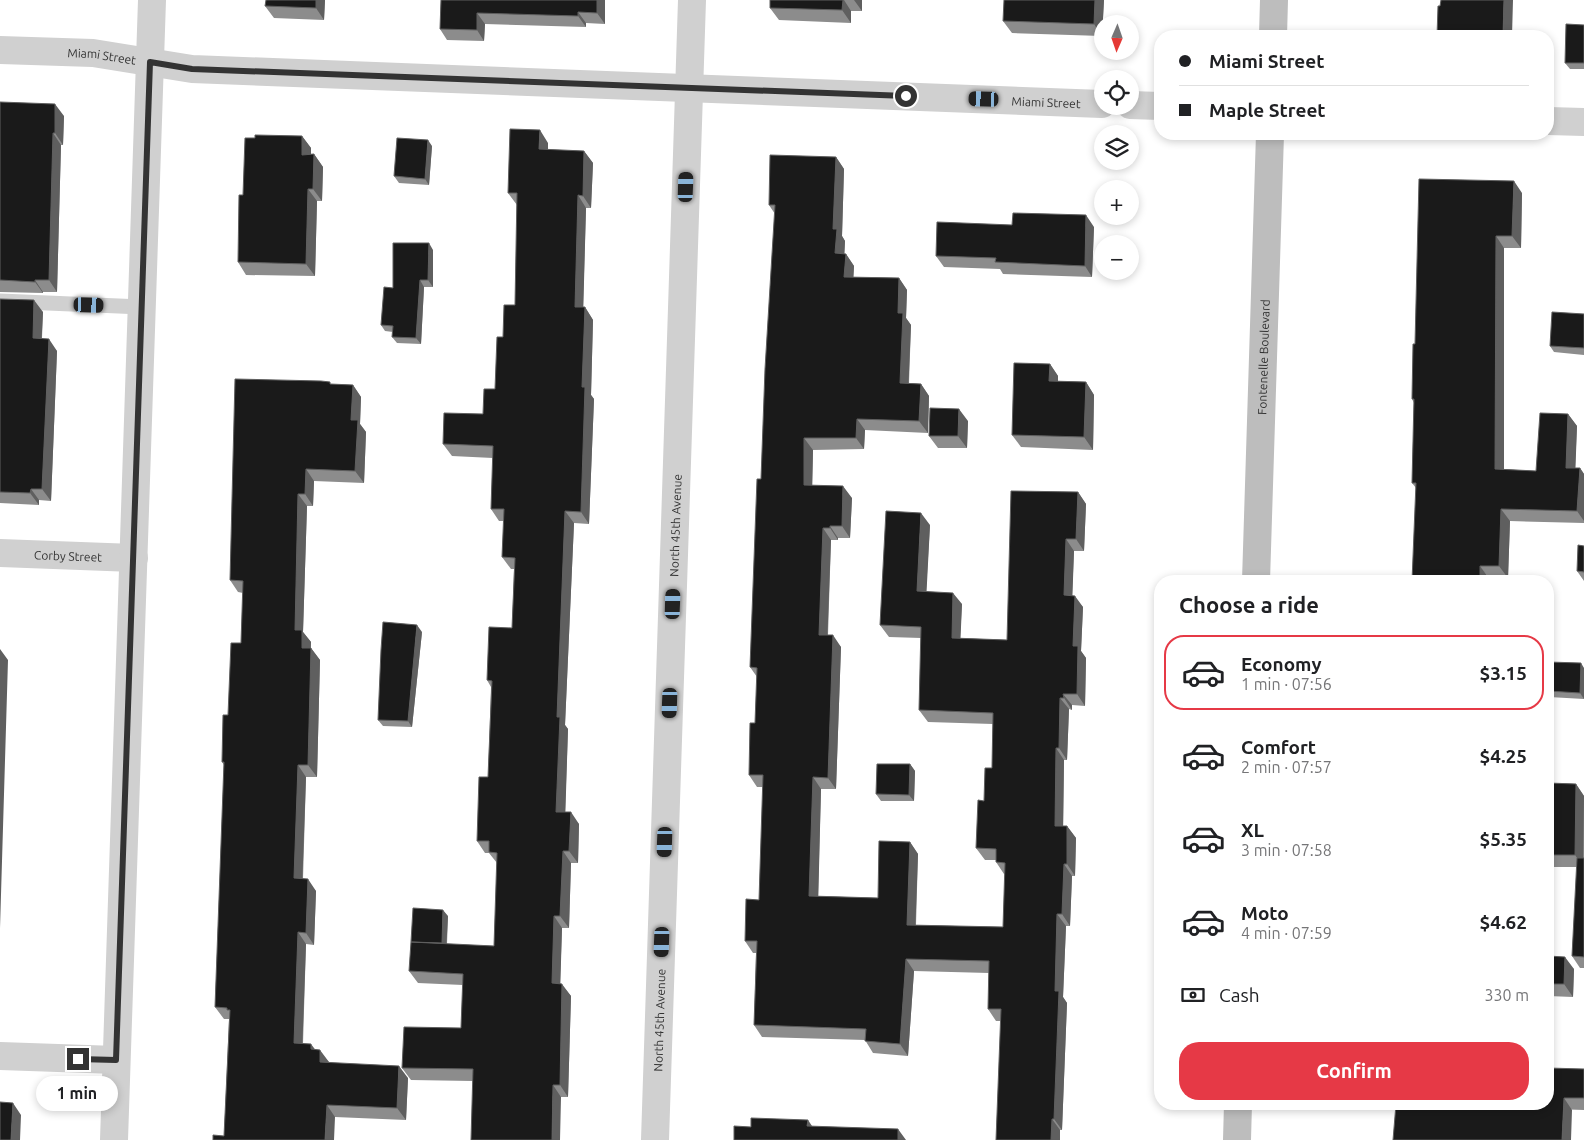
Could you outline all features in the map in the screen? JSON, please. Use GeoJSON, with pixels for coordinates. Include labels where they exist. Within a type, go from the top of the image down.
{"type":"FeatureCollection","features":[{"type":"Feature","properties":{"kind":"main road"},"geometry":{"type":"LineString","coordinates":[[1273,30],[1274,0]]}},
{"type":"Feature","properties":{"kind":"main road","name":"Fontenelle Boulevard"},"geometry":{"type":"LineString","coordinates":[[1256,575],[1270,140]]}},
{"type":"Feature","properties":{"kind":"main road"},"geometry":{"type":"LineString","coordinates":[[1237,1140],[1238,1110]]}},
{"type":"Feature","properties":{"kind":"street"},"geometry":{"type":"LineString","coordinates":[[114,1140],[152,0]]}},
{"type":"Feature","properties":{"kind":"street","name":"North 45th Avenue"},"geometry":{"type":"LineString","coordinates":[[655,1140],[692,0]]}},
{"type":"Feature","properties":{"kind":"street","name":"Miami Street"},"geometry":{"type":"LineString","coordinates":[[0,50],[93,53],[192,69],[1094,104]]}},
{"type":"Feature","properties":{"kind":"street"},"geometry":{"type":"LineString","coordinates":[[1139,105],[1154,106]]}},
{"type":"Feature","properties":{"kind":"street"},"geometry":{"type":"LineString","coordinates":[[1554,121],[1584,122]]}},
{"type":"Feature","properties":{"kind":"street","name":"Corby Street"},"geometry":{"type":"LineString","coordinates":[[0,553],[134,558]]}},
{"type":"Feature","properties":{"kind":"street"},"geometry":{"type":"LineString","coordinates":[[0,1056],[116,1060]]}},
{"type":"Feature","properties":{"kind":"lane"},"geometry":{"type":"LineString","coordinates":[[0,301],[142,307]]}},
{"type":"Feature","properties":{"kind":"building"},"geometry":{"type":"Polygon","coordinates":[[[266,0],[316,0],[316,8],[265,6],[266,0]]]}},
{"type":"Feature","properties":{"kind":"building"},"geometry":{"type":"Polygon","coordinates":[[[441,0],[597,0],[597,13],[578,12],[578,16],[477,13],[477,30],[440,29],[441,0]]]}},
{"type":"Feature","properties":{"kind":"building"},"geometry":{"type":"Polygon","coordinates":[[[770,0],[843,0],[842,10],[770,8],[770,0]]]}},
{"type":"Feature","properties":{"kind":"building"},"geometry":{"type":"Polygon","coordinates":[[[1004,0],[1095,0],[1094,24],[1003,21],[1004,0]]]}},
{"type":"Feature","properties":{"kind":"building"},"geometry":{"type":"Polygon","coordinates":[[[1441,0],[1504,0],[1503,30],[1437,30],[1438,6],[1440,6],[1441,0]]]}},
{"type":"Feature","properties":{"kind":"building"},"geometry":{"type":"Polygon","coordinates":[[[1566,24],[1584,25],[1584,63],[1565,63],[1566,24]]]}},
{"type":"Feature","properties":{"kind":"building"},"geometry":{"type":"Polygon","coordinates":[[[0,102],[55,104],[49,280],[35,280],[35,282],[0,280],[0,102]]]}},
{"type":"Feature","properties":{"kind":"building"},"geometry":{"type":"Polygon","coordinates":[[[510,129],[540,130],[539,149],[584,151],[583,196],[578,195],[575,307],[585,307],[582,387],[585,387],[581,512],[565,511],[557,717],[560,717],[556,812],[571,812],[569,851],[563,851],[560,916],[554,916],[552,983],[562,984],[560,1085],[553,1085],[552,1140],[471,1140],[473,1069],[402,1068],[404,1027],[461,1028],[463,974],[409,971],[411,942],[494,946],[497,853],[489,852],[489,841],[477,841],[479,777],[488,777],[492,681],[487,680],[489,627],[512,628],[515,558],[502,557],[504,509],[491,509],[493,446],[443,444],[444,413],[483,414],[484,389],[495,389],[497,337],[503,337],[504,305],[515,305],[517,193],[508,193],[510,129]]]}},
{"type":"Feature","properties":{"kind":"building"},"geometry":{"type":"Polygon","coordinates":[[[255,135],[302,136],[302,155],[314,154],[313,189],[308,189],[306,264],[238,262],[239,195],[243,195],[245,138],[255,138],[255,135]]]}},
{"type":"Feature","properties":{"kind":"building"},"geometry":{"type":"Polygon","coordinates":[[[397,138],[428,140],[425,179],[394,176],[397,138]]]}},
{"type":"Feature","properties":{"kind":"building"},"geometry":{"type":"Polygon","coordinates":[[[770,155],[836,157],[833,229],[837,229],[835,253],[846,254],[844,277],[899,278],[898,313],[903,313],[900,383],[921,384],[919,421],[857,419],[856,438],[804,438],[804,485],[843,486],[842,526],[823,528],[819,635],[833,635],[828,778],[813,777],[809,896],[878,898],[879,841],[910,842],[907,925],[1003,927],[1005,863],[996,862],[996,849],[976,848],[978,800],[984,801],[985,768],[992,768],[993,713],[919,710],[921,627],[880,625],[886,511],[921,513],[917,591],[953,593],[952,638],[1007,640],[1011,491],[1078,492],[1076,539],[1066,539],[1064,595],[1075,596],[1073,646],[1078,646],[1077,694],[1063,694],[1064,698],[1060,698],[1059,748],[1056,748],[1055,826],[1067,826],[1067,864],[1064,864],[1062,914],[1057,914],[1055,991],[1059,991],[1054,1119],[1052,1119],[1051,1140],[996,1140],[1001,1009],[988,1009],[989,961],[906,959],[900,1044],[865,1041],[866,1029],[754,1025],[757,941],[745,941],[746,899],[759,900],[763,775],[749,775],[750,723],[755,723],[757,668],[750,667],[757,479],[761,479],[765,369],[775,205],[769,205],[770,155]]]}},
{"type":"Feature","properties":{"kind":"building"},"geometry":{"type":"Polygon","coordinates":[[[1419,179],[1514,181],[1512,236],[1496,236],[1495,469],[1536,471],[1540,413],[1568,414],[1566,468],[1580,468],[1577,511],[1501,509],[1499,566],[1480,566],[1480,575],[1412,575],[1416,483],[1412,483],[1413,344],[1415,344],[1419,179]]]}},
{"type":"Feature","properties":{"kind":"building"},"geometry":{"type":"Polygon","coordinates":[[[1013,213],[1086,215],[1085,266],[995,262],[996,258],[936,256],[937,222],[1012,225],[1013,213]]]}},
{"type":"Feature","properties":{"kind":"building"},"geometry":{"type":"Polygon","coordinates":[[[393,243],[429,243],[428,280],[420,280],[416,338],[392,337],[393,326],[381,325],[384,287],[393,288],[393,243]]]}},
{"type":"Feature","properties":{"kind":"building"},"geometry":{"type":"Polygon","coordinates":[[[0,299],[34,300],[33,338],[49,339],[42,489],[31,489],[30,493],[0,492],[0,299]]]}},
{"type":"Feature","properties":{"kind":"building"},"geometry":{"type":"Polygon","coordinates":[[[1552,312],[1584,314],[1584,348],[1550,346],[1552,312]]]}},
{"type":"Feature","properties":{"kind":"building"},"geometry":{"type":"Polygon","coordinates":[[[1014,363],[1050,364],[1049,381],[1086,382],[1084,437],[1012,435],[1014,363]]]}},
{"type":"Feature","properties":{"kind":"building"},"geometry":{"type":"Polygon","coordinates":[[[235,379],[321,381],[330,382],[330,384],[353,385],[351,420],[358,420],[355,471],[306,469],[305,494],[298,494],[295,630],[302,630],[302,648],[311,648],[308,765],[298,765],[294,878],[308,879],[306,933],[298,932],[294,1043],[311,1044],[311,1049],[320,1050],[320,1062],[399,1066],[397,1108],[327,1105],[325,1140],[213,1140],[213,1135],[224,1136],[230,1010],[215,1007],[224,762],[222,762],[223,715],[228,715],[231,643],[241,643],[243,581],[230,580],[235,379]]]}},
{"type":"Feature","properties":{"kind":"building"},"geometry":{"type":"Polygon","coordinates":[[[930,408],[959,409],[958,436],[929,436],[930,408]]]}},
{"type":"Feature","properties":{"kind":"building"},"geometry":{"type":"Polygon","coordinates":[[[1578,545],[1584,546],[1584,572],[1577,571],[1578,545]]]}},
{"type":"Feature","properties":{"kind":"building"},"geometry":{"type":"Polygon","coordinates":[[[383,622],[417,625],[408,721],[378,720],[383,622]]]}},
{"type":"Feature","properties":{"kind":"building"},"geometry":{"type":"Polygon","coordinates":[[[1554,662],[1581,663],[1580,693],[1554,691],[1554,662]]]}},
{"type":"Feature","properties":{"kind":"building"},"geometry":{"type":"Polygon","coordinates":[[[877,764],[910,764],[909,795],[876,794],[877,764]]]}},
{"type":"Feature","properties":{"kind":"building"},"geometry":{"type":"Polygon","coordinates":[[[1554,783],[1576,784],[1575,855],[1554,855],[1554,783]]]}},
{"type":"Feature","properties":{"kind":"building"},"geometry":{"type":"Polygon","coordinates":[[[1577,858],[1584,858],[1584,957],[1572,956],[1577,858]]]}},
{"type":"Feature","properties":{"kind":"building"},"geometry":{"type":"Polygon","coordinates":[[[413,908],[443,910],[442,943],[411,942],[413,908]]]}},
{"type":"Feature","properties":{"kind":"building"},"geometry":{"type":"Polygon","coordinates":[[[1554,956],[1565,957],[1564,984],[1554,984],[1554,956]]]}},
{"type":"Feature","properties":{"kind":"building"},"geometry":{"type":"Polygon","coordinates":[[[1554,1068],[1584,1069],[1584,1098],[1564,1098],[1562,1140],[1393,1140],[1396,1110],[1554,1110],[1554,1068]]]}},
{"type":"Feature","properties":{"kind":"building"},"geometry":{"type":"Polygon","coordinates":[[[0,1102],[13,1103],[11,1140],[0,1140],[0,1102]]]}},
{"type":"Feature","properties":{"kind":"building"},"geometry":{"type":"Polygon","coordinates":[[[751,1118],[808,1120],[807,1126],[898,1129],[898,1140],[734,1140],[734,1126],[751,1127],[751,1118]]]}},
{"type":"Feature","properties":{"kind":"route"},"geometry":{"type":"LineString","coordinates":[[78,1059],[116,1060],[150,62],[192,69],[906,96]]}}]}
